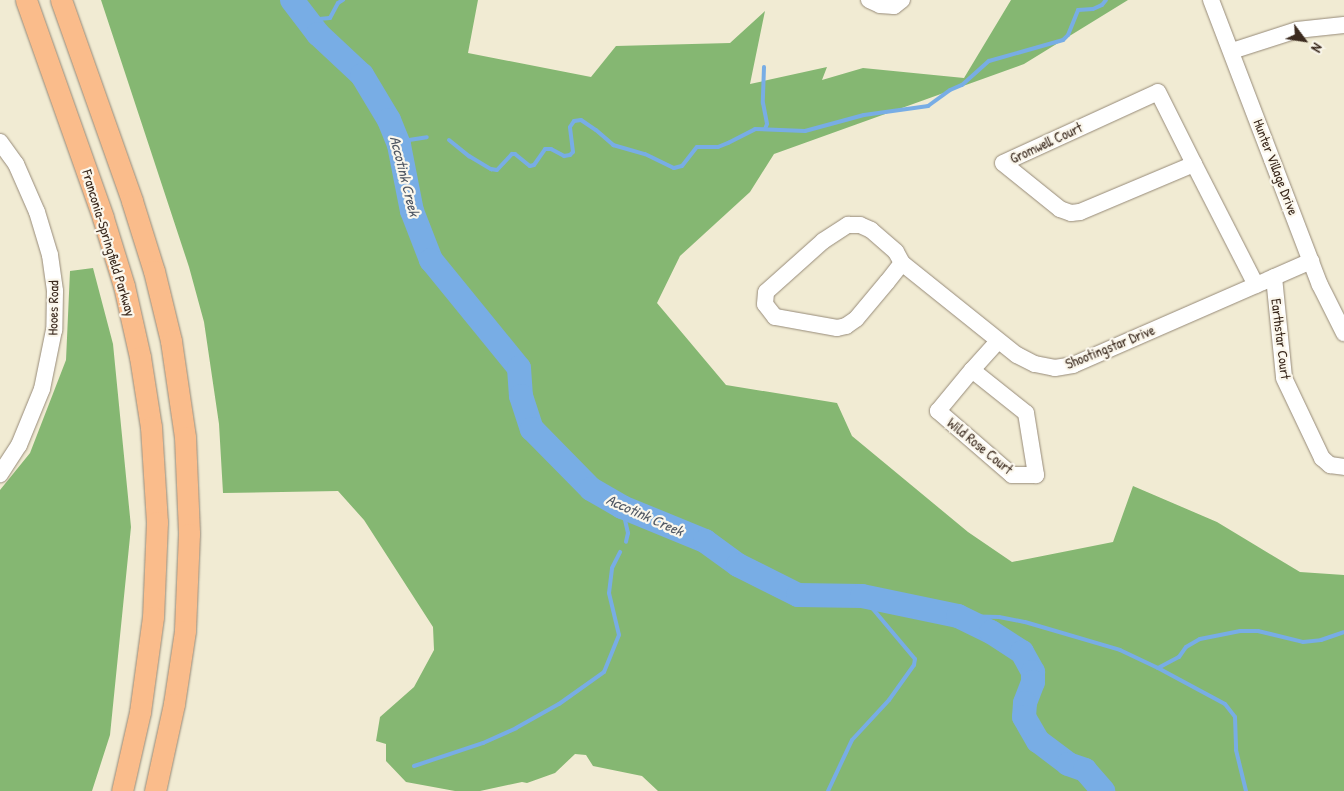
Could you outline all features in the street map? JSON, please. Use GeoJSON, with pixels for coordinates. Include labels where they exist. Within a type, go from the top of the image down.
{"type":"FeatureCollection","features":[{"type":"Feature","properties":{"kind":"main road","name":"Franconia-Springfield Parkway"},"geometry":{"type":"LineString","coordinates":[[26,0],[103,218],[124,286],[142,364],[151,427],[157,522],[154,618],[140,712],[122,791]]}},
{"type":"Feature","properties":{"kind":"main road"},"geometry":{"type":"LineString","coordinates":[[61,0],[132,201],[154,271],[170,341],[185,437],[189,534],[185,631],[172,719],[155,791]]}},
{"type":"Feature","properties":{"kind":"street"},"geometry":{"type":"LineString","coordinates":[[869,0],[880,5],[894,6],[902,0]]}},
{"type":"Feature","properties":{"kind":"street","name":"Hunter Village Drive"},"geometry":{"type":"LineString","coordinates":[[1211,0],[1311,261],[1344,333]]}},
{"type":"Feature","properties":{"kind":"street"},"geometry":{"type":"LineString","coordinates":[[1232,51],[1297,30],[1344,25]]}},
{"type":"Feature","properties":{"kind":"street","name":"Gromwell Court"},"geometry":{"type":"LineString","coordinates":[[1194,164],[1080,212],[1071,212],[1060,209],[1004,163],[1158,92],[1256,285]]}},
{"type":"Feature","properties":{"kind":"street","name":"Hooes Road"},"geometry":{"type":"LineString","coordinates":[[0,142],[16,164],[37,212],[50,255],[55,291],[54,330],[42,389],[19,445],[0,474]]}},
{"type":"Feature","properties":{"kind":"street","name":"Shootingstar Drive"},"geometry":{"type":"LineString","coordinates":[[902,263],[856,318],[846,326],[837,328],[776,317],[765,304],[766,292],[822,241],[836,230],[848,225],[860,225],[871,230],[896,252],[902,263],[1017,356],[1035,364],[1055,368],[1073,365],[1311,261]]}},
{"type":"Feature","properties":{"kind":"street","name":"Earthstar Court"},"geometry":{"type":"LineString","coordinates":[[1274,277],[1284,378],[1322,458],[1330,465],[1344,467]]}},
{"type":"Feature","properties":{"kind":"street","name":"Wild Rose Court"},"geometry":{"type":"LineString","coordinates":[[972,370],[1026,413],[1036,475],[1012,475],[938,411],[972,370],[998,341]]}},
{"type":"Feature","properties":{"kind":"green space"},"geometry":{"type":"Polygon","coordinates":[[[101,0],[478,0],[468,53],[591,77],[616,46],[730,43],[765,11],[750,84],[827,67],[822,80],[863,68],[964,78],[1011,0],[1128,0],[1024,64],[774,154],[750,192],[680,256],[657,303],[726,385],[837,403],[852,436],[968,532],[1012,562],[1113,542],[1133,486],[1217,522],[1300,572],[1344,575],[1344,791],[658,791],[642,776],[593,766],[586,755],[575,754],[555,773],[527,783],[522,782],[480,791],[455,791],[406,782],[386,761],[386,744],[376,741],[380,717],[414,687],[434,650],[433,627],[364,520],[338,491],[223,493],[219,424],[204,322],[189,267],[101,0]]]}},
{"type":"Feature","properties":{"kind":"green space"},"geometry":{"type":"Polygon","coordinates":[[[93,268],[113,344],[131,527],[110,735],[92,791],[0,791],[0,490],[30,453],[66,360],[70,271],[93,268]]]}},
{"type":"Feature","properties":{"kind":"waterway","name":"Accotink Creek"},"geometry":{"type":"LineString","coordinates":[[292,0],[318,34],[362,75],[389,120],[399,145],[412,211],[431,260],[519,368],[521,396],[532,429],[591,489],[622,507],[705,541],[738,565],[798,595],[862,596],[958,616],[991,632],[1022,652],[1033,672],[1033,682],[1025,703],[1024,717],[1038,741],[1068,764],[1085,770],[1103,791]]}},
{"type":"Feature","properties":{"kind":"waterway"},"geometry":{"type":"LineString","coordinates":[[308,20],[330,18],[338,3],[343,0]]}},
{"type":"Feature","properties":{"kind":"waterway"},"geometry":{"type":"LineString","coordinates":[[449,140],[469,156],[491,169],[497,170],[512,154],[515,154],[530,166],[534,165],[545,149],[551,149],[564,156],[570,155],[573,152],[570,127],[574,121],[581,120],[613,145],[645,154],[674,168],[682,166],[697,147],[718,147],[755,129],[805,131],[864,115],[928,106],[950,90],[962,85],[989,61],[1063,40],[1068,35],[1078,10],[1093,9],[1102,5],[1106,0]]}},
{"type":"Feature","properties":{"kind":"waterway"},"geometry":{"type":"LineString","coordinates":[[764,67],[763,103],[767,124],[765,129]]}},
{"type":"Feature","properties":{"kind":"waterway"},"geometry":{"type":"LineString","coordinates":[[396,136],[409,140],[427,137]]}},
{"type":"Feature","properties":{"kind":"waterway"},"geometry":{"type":"LineString","coordinates":[[622,507],[628,533],[626,542]]}},
{"type":"Feature","properties":{"kind":"waterway"},"geometry":{"type":"LineString","coordinates":[[414,766],[483,743],[516,728],[559,704],[604,672],[619,635],[609,593],[612,568],[620,552]]}},
{"type":"Feature","properties":{"kind":"waterway"},"geometry":{"type":"LineString","coordinates":[[828,791],[852,740],[889,700],[914,665],[915,659],[862,596]]}},
{"type":"Feature","properties":{"kind":"waterway"},"geometry":{"type":"LineString","coordinates":[[958,616],[999,617],[1025,622],[1120,650],[1158,668],[1179,657],[1186,647],[1200,639],[1240,631],[1258,631],[1303,642],[1321,640],[1344,632]]}},
{"type":"Feature","properties":{"kind":"waterway"},"geometry":{"type":"LineString","coordinates":[[1158,668],[1225,704],[1235,717],[1236,750],[1246,791]]}}]}
